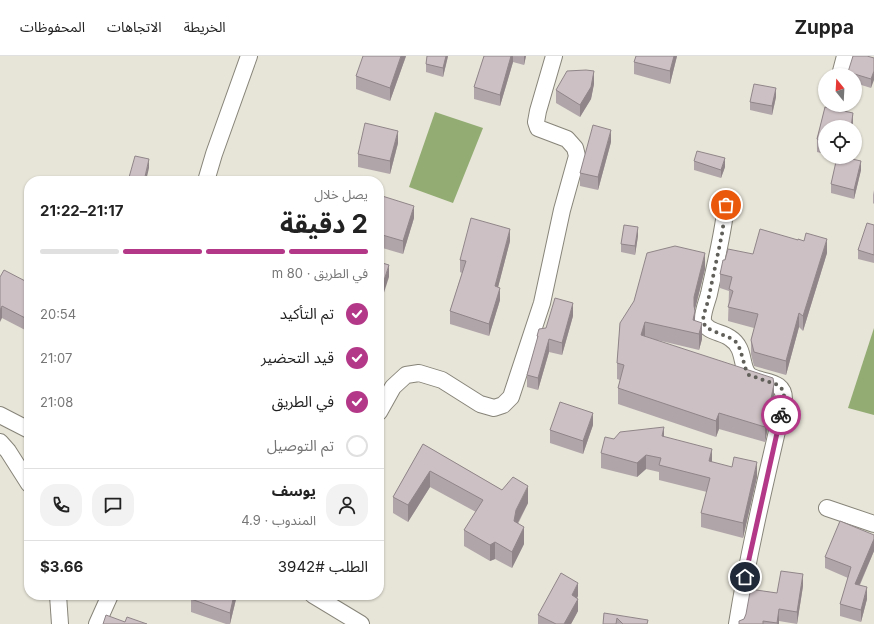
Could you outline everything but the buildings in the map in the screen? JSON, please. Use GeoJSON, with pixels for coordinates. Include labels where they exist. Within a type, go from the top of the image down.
{"type":"FeatureCollection","features":[{"type":"Feature","properties":{"kind":"street"},"geometry":{"type":"LineString","coordinates":[[207,176],[249,56]]}},
{"type":"Feature","properties":{"kind":"street"},"geometry":{"type":"LineString","coordinates":[[384,403],[393,387],[406,375],[419,373],[442,380],[480,404],[494,408],[503,405],[511,397],[542,303],[562,210],[577,156],[575,148],[567,139],[538,128],[536,122],[542,95],[554,56]]}},
{"type":"Feature","properties":{"kind":"street"},"geometry":{"type":"LineString","coordinates":[[842,68],[845,56]]}},
{"type":"Feature","properties":{"kind":"street"},"geometry":{"type":"LineString","coordinates":[[726,205],[722,234],[703,320],[705,326],[709,329],[736,342],[749,375],[778,385],[782,389],[784,395],[749,554],[737,624]]}},
{"type":"Feature","properties":{"kind":"street"},"geometry":{"type":"LineString","coordinates":[[0,415],[24,427]]}},
{"type":"Feature","properties":{"kind":"street"},"geometry":{"type":"LineString","coordinates":[[0,442],[24,476]]}},
{"type":"Feature","properties":{"kind":"street"},"geometry":{"type":"LineString","coordinates":[[827,508],[874,524]]}},
{"type":"Feature","properties":{"kind":"street"},"geometry":{"type":"LineString","coordinates":[[58,600],[60,624]]}},
{"type":"Feature","properties":{"kind":"street"},"geometry":{"type":"LineString","coordinates":[[96,624],[108,600]]}},
{"type":"Feature","properties":{"kind":"street"},"geometry":{"type":"LineString","coordinates":[[321,600],[361,624]]}},
{"type":"Feature","properties":{"kind":"green space"},"geometry":{"type":"Polygon","coordinates":[[[435,112],[483,128],[453,203],[409,187],[435,112]]]}},
{"type":"Feature","properties":{"kind":"green space"},"geometry":{"type":"Polygon","coordinates":[[[874,328],[874,415],[848,408],[874,328]]]}},
{"type":"Feature","properties":{"kind":"way so far"},"geometry":{"type":"LineString","coordinates":[[726,205],[722,234],[703,320],[705,326],[709,329],[736,342],[749,375],[754,378],[778,385],[782,389],[784,401],[781,415]]}},
{"type":"Feature","properties":{"kind":"route"},"geometry":{"type":"LineString","coordinates":[[745,577],[781,415]]}}]}
